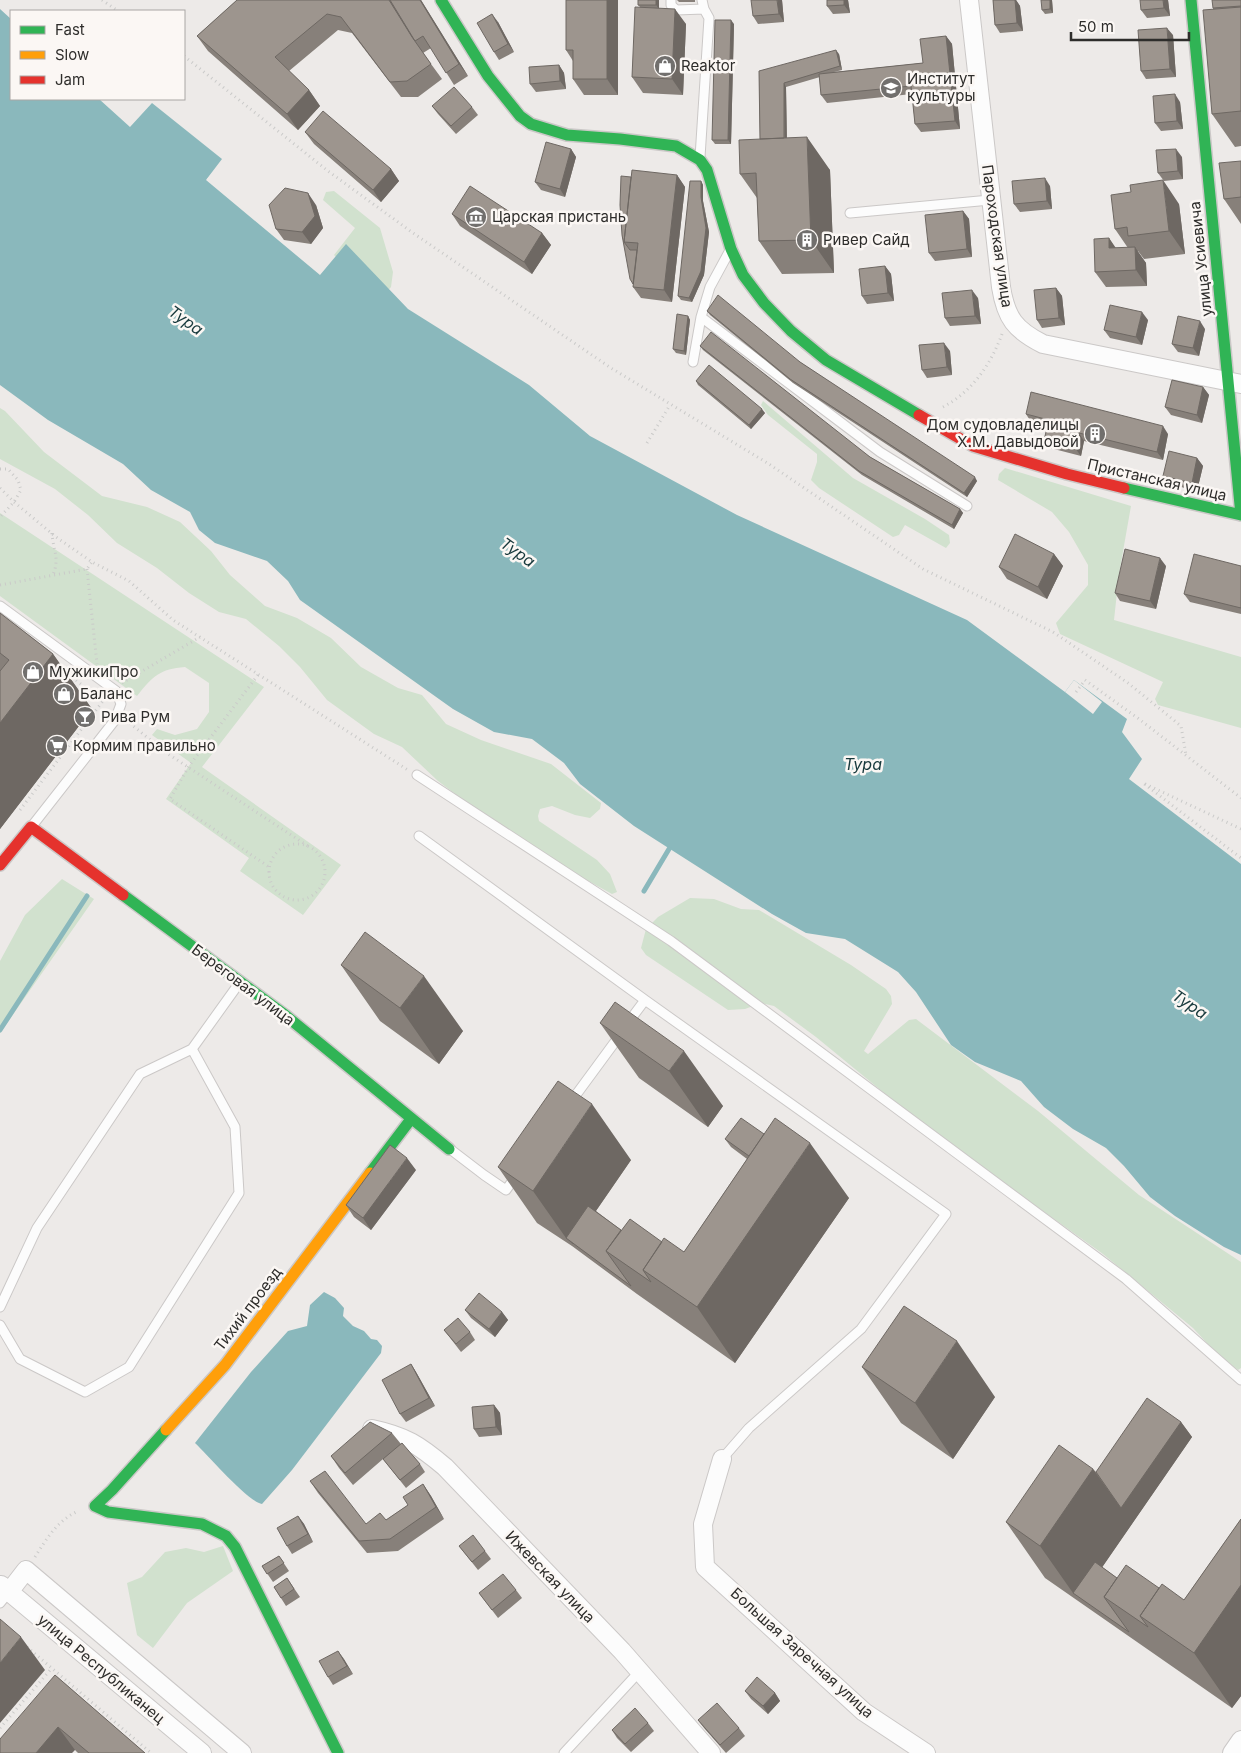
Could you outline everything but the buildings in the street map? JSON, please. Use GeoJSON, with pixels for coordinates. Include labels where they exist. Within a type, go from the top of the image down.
{"type":"FeatureCollection","features":[{"type":"Feature","properties":{"kind":"street"},"geometry":{"type":"LineString","coordinates":[[441,0],[493,83],[520,116],[531,124],[567,136],[620,139],[676,146],[700,160]]}},
{"type":"Feature","properties":{"kind":"street","name":"Пароходская улица"},"geometry":{"type":"LineString","coordinates":[[969,0],[990,200],[1001,287],[1007,314],[1014,324],[1028,336],[1043,344],[1235,382]]}},
{"type":"Feature","properties":{"kind":"street","name":"улица Усиевича"},"geometry":{"type":"LineString","coordinates":[[1191,0],[1235,382],[1241,515]]}},
{"type":"Feature","properties":{"kind":"street","name":"Пристанская улица"},"geometry":{"type":"LineString","coordinates":[[700,160],[708,170],[731,249],[743,275],[764,303],[791,331],[826,360],[973,446],[1067,474],[1241,515]]}},
{"type":"Feature","properties":{"kind":"street"},"geometry":{"type":"LineString","coordinates":[[0,865],[31,827]]}},
{"type":"Feature","properties":{"kind":"street","name":"Береговая улица"},"geometry":{"type":"LineString","coordinates":[[31,827],[285,1015],[449,1149]]}},
{"type":"Feature","properties":{"kind":"street","name":"Тихий проезд"},"geometry":{"type":"LineString","coordinates":[[95,1506],[112,1490],[224,1366],[411,1119]]}},
{"type":"Feature","properties":{"kind":"street","name":"Ижевская улица"},"geometry":{"type":"LineString","coordinates":[[369,1429],[401,1436],[423,1448],[445,1467],[640,1671],[711,1753]]}},
{"type":"Feature","properties":{"kind":"street","name":"Большая Заречная улица"},"geometry":{"type":"LineString","coordinates":[[722,1459],[702,1524],[705,1567],[864,1712],[926,1753]]}},
{"type":"Feature","properties":{"kind":"street"},"geometry":{"type":"LineString","coordinates":[[95,1506],[108,1512],[202,1524],[226,1536],[235,1547],[338,1753]]}},
{"type":"Feature","properties":{"kind":"street"},"geometry":{"type":"LineString","coordinates":[[3,1593],[26,1570],[242,1753]]}},
{"type":"Feature","properties":{"kind":"street","name":"улица Республиканец"},"geometry":{"type":"LineString","coordinates":[[3,1593],[202,1753]]}},
{"type":"Feature","properties":{"kind":"street"},"geometry":{"type":"LineString","coordinates":[[1232,1753],[1241,1740]]}},
{"type":"Feature","properties":{"kind":"lane"},"geometry":{"type":"LineString","coordinates":[[671,0],[671,5],[676,10],[703,5],[709,18],[700,160]]}},
{"type":"Feature","properties":{"kind":"lane"},"geometry":{"type":"LineString","coordinates":[[850,213],[990,200]]}},
{"type":"Feature","properties":{"kind":"lane"},"geometry":{"type":"LineString","coordinates":[[692,362],[701,318],[710,287],[731,249]]}},
{"type":"Feature","properties":{"kind":"lane"},"geometry":{"type":"LineString","coordinates":[[701,318],[880,452],[967,506]]}},
{"type":"Feature","properties":{"kind":"lane"},"geometry":{"type":"LineString","coordinates":[[0,606],[116,692],[122,704],[115,720],[31,827]]}},
{"type":"Feature","properties":{"kind":"lane"},"geometry":{"type":"LineString","coordinates":[[417,775],[671,941],[1126,1279],[1241,1380]]}},
{"type":"Feature","properties":{"kind":"lane"},"geometry":{"type":"LineString","coordinates":[[418,836],[946,1214],[861,1329],[749,1428],[722,1459]]}},
{"type":"Feature","properties":{"kind":"lane"},"geometry":{"type":"LineString","coordinates":[[0,1307],[37,1228],[140,1074],[192,1049],[240,982]]}},
{"type":"Feature","properties":{"kind":"lane"},"geometry":{"type":"LineString","coordinates":[[564,1111],[645,1000]]}},
{"type":"Feature","properties":{"kind":"lane"},"geometry":{"type":"LineString","coordinates":[[0,1325],[20,1359],[85,1392],[129,1367],[239,1193],[235,1127],[192,1049]]}},
{"type":"Feature","properties":{"kind":"lane"},"geometry":{"type":"LineString","coordinates":[[449,1149],[506,1190],[523,1166]]}},
{"type":"Feature","properties":{"kind":"lane"},"geometry":{"type":"LineString","coordinates":[[564,1753],[640,1671]]}},
{"type":"Feature","properties":{"kind":"path"},"geometry":{"type":"LineString","coordinates":[[102,0],[117,10]]}},
{"type":"Feature","properties":{"kind":"path"},"geometry":{"type":"LineString","coordinates":[[185,57],[328,171],[413,233],[611,368],[769,464],[923,569],[1053,632],[1113,672],[1181,726],[1186,755]]}},
{"type":"Feature","properties":{"kind":"path"},"geometry":{"type":"LineString","coordinates":[[923,418],[950,403],[967,390],[982,374],[1002,335],[1007,314]]}},
{"type":"Feature","properties":{"kind":"path"},"geometry":{"type":"LineString","coordinates":[[647,443],[670,405]]}},
{"type":"Feature","properties":{"kind":"path"},"geometry":{"type":"LineString","coordinates":[[0,469],[8,469],[18,480],[20,490],[14,502],[0,517]]}},
{"type":"Feature","properties":{"kind":"path"},"geometry":{"type":"LineString","coordinates":[[0,488],[52,534],[92,562],[129,581],[173,620],[417,775]]}},
{"type":"Feature","properties":{"kind":"path"},"geometry":{"type":"LineString","coordinates":[[52,534],[57,565],[52,575]]}},
{"type":"Feature","properties":{"kind":"path"},"geometry":{"type":"LineString","coordinates":[[82,685],[97,664],[87,569],[92,562]]}},
{"type":"Feature","properties":{"kind":"path"},"geometry":{"type":"LineString","coordinates":[[0,585],[87,569]]}},
{"type":"Feature","properties":{"kind":"path"},"geometry":{"type":"LineString","coordinates":[[116,679],[122,684],[200,637]]}},
{"type":"Feature","properties":{"kind":"path"},"geometry":{"type":"LineString","coordinates":[[89,658],[103,669]]}},
{"type":"Feature","properties":{"kind":"path"},"geometry":{"type":"LineString","coordinates":[[17,813],[56,759],[103,701],[60,668]]}},
{"type":"Feature","properties":{"kind":"path"},"geometry":{"type":"LineString","coordinates":[[258,675],[189,766],[170,799],[269,867]]}},
{"type":"Feature","properties":{"kind":"path"},"geometry":{"type":"LineString","coordinates":[[1076,692],[1085,680],[1241,798]]}},
{"type":"Feature","properties":{"kind":"path"},"geometry":{"type":"LineString","coordinates":[[123,718],[166,752],[189,766],[308,846],[316,852],[322,859],[325,868],[321,887],[315,894],[306,899],[288,899],[280,895],[273,888],[269,880],[269,867],[275,854],[282,848],[300,844],[308,846]]}},
{"type":"Feature","properties":{"kind":"path"},"geometry":{"type":"LineString","coordinates":[[1241,829],[1143,784],[1241,858]]}},
{"type":"Feature","properties":{"kind":"path"},"geometry":{"type":"LineString","coordinates":[[26,1570],[53,1530],[66,1517],[76,1511],[95,1506]]}},
{"type":"Feature","properties":{"kind":"path"},"geometry":{"type":"LineString","coordinates":[[23,1644],[151,1753]]}},
{"type":"Feature","properties":{"kind":"path"},"geometry":{"type":"LineString","coordinates":[[0,1728],[52,1668]]}},
{"type":"Feature","properties":{"kind":"path"},"geometry":{"type":"LineString","coordinates":[[69,1695],[75,1688]]}},
{"type":"Feature","properties":{"kind":"green space"},"geometry":{"type":"Polygon","coordinates":[[[334,191],[380,228],[393,272],[391,287],[386,293],[376,296],[334,255],[355,228],[323,200],[326,192],[334,191]]]}},
{"type":"Feature","properties":{"kind":"green space"},"geometry":{"type":"Polygon","coordinates":[[[763,401],[853,478],[925,519],[949,535],[950,543],[946,548],[905,525],[899,535],[893,537],[819,488],[811,480],[817,462],[817,454],[768,415],[761,405],[763,401]]]}},
{"type":"Feature","properties":{"kind":"green space"},"geometry":{"type":"Polygon","coordinates":[[[0,408],[44,452],[102,496],[147,507],[180,522],[211,551],[230,575],[265,606],[297,618],[331,638],[361,667],[398,688],[422,695],[446,724],[481,740],[551,764],[601,803],[600,809],[590,818],[575,815],[552,806],[540,809],[538,816],[539,821],[597,860],[610,874],[617,892],[612,894],[563,867],[483,815],[438,781],[402,747],[374,734],[327,700],[300,667],[279,646],[246,619],[219,612],[189,593],[157,568],[117,543],[88,515],[55,489],[0,459],[0,408]]]}},
{"type":"Feature","properties":{"kind":"green space"},"geometry":{"type":"Polygon","coordinates":[[[1005,468],[1131,506],[1119,574],[1114,620],[1241,657],[1241,728],[1158,705],[1155,699],[1163,682],[1060,634],[1056,623],[1088,585],[1088,565],[1069,532],[1052,512],[998,480],[999,474],[1005,468]]]}},
{"type":"Feature","properties":{"kind":"green space"},"geometry":{"type":"Polygon","coordinates":[[[0,513],[264,687],[202,767],[341,865],[303,915],[240,871],[249,858],[166,799],[191,763],[152,735],[157,729],[175,735],[197,729],[209,712],[209,683],[185,667],[176,668],[158,675],[137,696],[0,596],[0,513]]]}},
{"type":"Feature","properties":{"kind":"green space"},"geometry":{"type":"Polygon","coordinates":[[[62,879],[94,899],[0,1033],[0,961],[25,915],[62,879]]]}},
{"type":"Feature","properties":{"kind":"green space"},"geometry":{"type":"Polygon","coordinates":[[[690,898],[714,899],[741,909],[759,910],[851,965],[886,989],[891,996],[892,1004],[864,1051],[868,1054],[909,1020],[916,1019],[1038,1111],[1139,1195],[1241,1262],[1241,1368],[1238,1370],[1217,1354],[1193,1328],[1103,1254],[928,1129],[816,1037],[774,1006],[761,1003],[745,1009],[728,1010],[646,955],[641,948],[646,929],[658,917],[690,898]]]}},
{"type":"Feature","properties":{"kind":"green space"},"geometry":{"type":"Polygon","coordinates":[[[223,1546],[233,1571],[187,1603],[153,1648],[137,1635],[127,1583],[142,1577],[165,1552],[186,1548],[204,1552],[223,1546]]]}},
{"type":"Feature","properties":{"kind":"water","name":"Тура"},"geometry":{"type":"Polygon","coordinates":[[[0,9],[10,18],[10,100],[100,100],[130,127],[152,103],[222,159],[206,180],[320,275],[346,244],[408,309],[529,385],[590,436],[737,515],[967,620],[1065,692],[1074,680],[1127,719],[1122,732],[1142,759],[1129,779],[1241,864],[1241,1255],[1224,1247],[1175,1216],[1150,1197],[1106,1148],[1073,1129],[1044,1107],[1021,1081],[975,1062],[951,1045],[916,992],[898,972],[845,939],[806,933],[772,914],[634,826],[580,784],[564,763],[532,739],[494,732],[453,709],[300,600],[288,581],[267,561],[215,543],[199,530],[190,512],[151,490],[123,464],[48,420],[0,385],[0,9]]]}},
{"type":"Feature","properties":{"kind":"water"},"geometry":{"type":"Polygon","coordinates":[[[324,1292],[335,1298],[344,1308],[343,1316],[353,1326],[364,1331],[371,1339],[377,1340],[382,1346],[381,1353],[292,1470],[262,1504],[238,1487],[195,1443],[251,1372],[288,1331],[307,1326],[310,1305],[324,1292]]]}},
{"type":"Feature","properties":{"kind":"pier"},"geometry":{"type":"Polygon","coordinates":[[[225,158],[209,180],[320,271],[330,260],[320,272],[207,179],[225,158]]]}},
{"type":"Feature","properties":{"kind":"pier"},"geometry":{"type":"Polygon","coordinates":[[[1074,680],[1102,702],[1093,714],[1065,692],[1074,680]]]}},
{"type":"Feature","properties":{"kind":"waterway"},"geometry":{"type":"LineString","coordinates":[[644,891],[669,849]]}},
{"type":"Feature","properties":{"kind":"waterway"},"geometry":{"type":"LineString","coordinates":[[0,1030],[87,896]]}},
{"type":"Feature","properties":{"kind":"traffic: fast"},"geometry":{"type":"LineString","coordinates":[[441,0],[488,76],[520,116],[531,124],[567,135],[676,146],[700,160],[707,170],[731,249],[743,275],[764,303],[791,331],[826,360],[919,415]]}},
{"type":"Feature","properties":{"kind":"traffic: fast"},"geometry":{"type":"LineString","coordinates":[[1191,0],[1241,515]]}},
{"type":"Feature","properties":{"kind":"traffic: fast"},"geometry":{"type":"LineString","coordinates":[[1124,488],[1241,515]]}},
{"type":"Feature","properties":{"kind":"traffic: fast"},"geometry":{"type":"LineString","coordinates":[[123,895],[285,1015],[449,1149]]}},
{"type":"Feature","properties":{"kind":"traffic: fast"},"geometry":{"type":"LineString","coordinates":[[370,1173],[411,1119]]}},
{"type":"Feature","properties":{"kind":"traffic: fast"},"geometry":{"type":"LineString","coordinates":[[166,1430],[95,1506],[108,1512],[202,1524],[226,1536],[235,1547],[338,1753]]}},
{"type":"Feature","properties":{"kind":"traffic: slow"},"geometry":{"type":"LineString","coordinates":[[166,1430],[225,1365],[370,1173]]}},
{"type":"Feature","properties":{"kind":"traffic: jam"},"geometry":{"type":"LineString","coordinates":[[919,415],[973,446],[1067,474],[1124,488]]}},
{"type":"Feature","properties":{"kind":"traffic: jam"},"geometry":{"type":"LineString","coordinates":[[0,865],[31,827],[123,895]]}},
{"type":"Feature","properties":{"kind":"place","name":"Reaktor"},"geometry":{"type":"Point","coordinates":[665,66]}},
{"type":"Feature","properties":{"kind":"place","name":"Институт культуры"},"geometry":{"type":"Point","coordinates":[891,88]}},
{"type":"Feature","properties":{"kind":"place","name":"Царская пристань"},"geometry":{"type":"Point","coordinates":[476,217]}},
{"type":"Feature","properties":{"kind":"place","name":"Ривер Сайд"},"geometry":{"type":"Point","coordinates":[807,240]}},
{"type":"Feature","properties":{"kind":"place","name":"Дом судовладелицы Х.М. Давыдовой"},"geometry":{"type":"Point","coordinates":[1095,434]}},
{"type":"Feature","properties":{"kind":"place","name":"МужикиПро"},"geometry":{"type":"Point","coordinates":[33,672]}},
{"type":"Feature","properties":{"kind":"place","name":"Баланс"},"geometry":{"type":"Point","coordinates":[64,694]}},
{"type":"Feature","properties":{"kind":"place","name":"Рива Рум"},"geometry":{"type":"Point","coordinates":[85,717]}},
{"type":"Feature","properties":{"kind":"place","name":"Кормим правильно"},"geometry":{"type":"Point","coordinates":[57,746]}}]}
